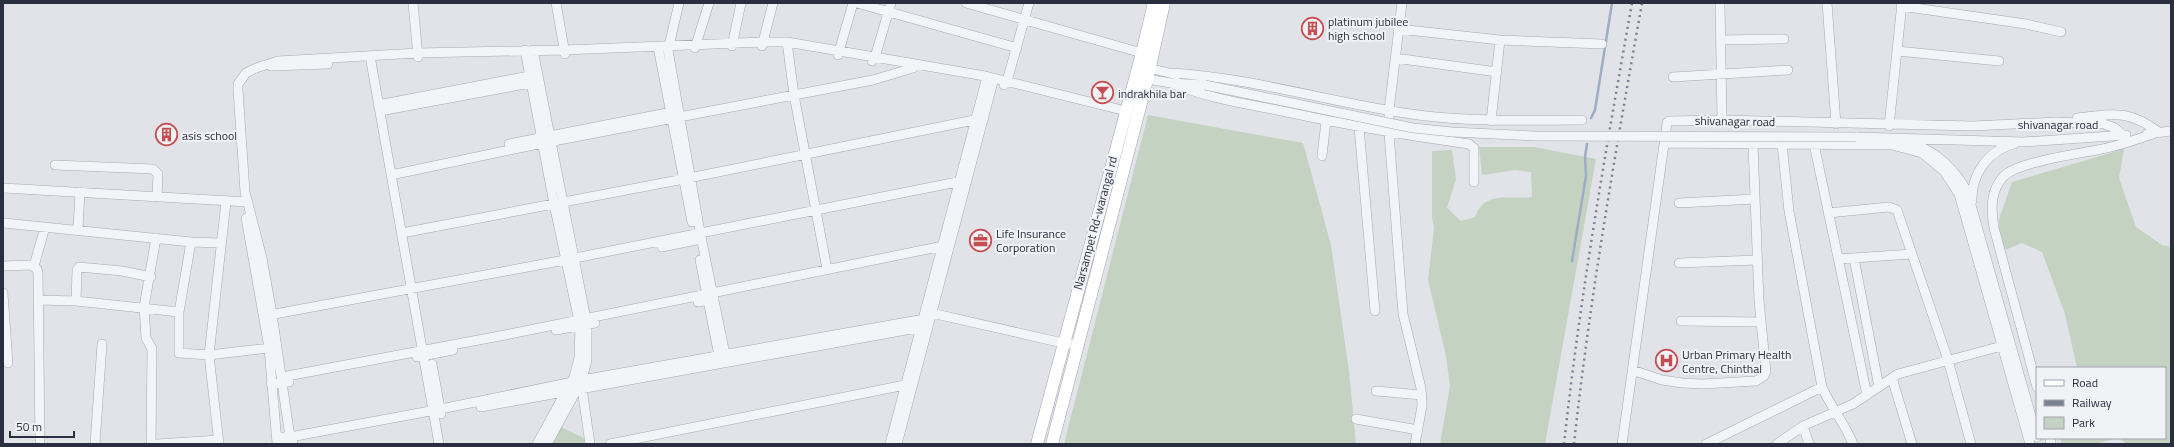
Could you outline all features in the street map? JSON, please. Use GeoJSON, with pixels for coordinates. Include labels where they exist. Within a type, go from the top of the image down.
{"type":"FeatureCollection","features":[{"type":"Feature","properties":{"kind":"main road","name":"Narsampet Rd-warangal rd"},"geometry":{"type":"LineString","coordinates":[[1037,444],[1125,113],[1143,73],[1142,53],[1154,3]]}},
{"type":"Feature","properties":{"kind":"main road","name":"Narsampet Rd-warangal rd"},"geometry":{"type":"LineString","coordinates":[[1052,444],[1079,345],[1143,73],[1164,3]]}},
{"type":"Feature","properties":{"kind":"street"},"geometry":{"type":"LineString","coordinates":[[413,3],[418,56]]}},
{"type":"Feature","properties":{"kind":"street"},"geometry":{"type":"LineString","coordinates":[[556,3],[564,52]]}},
{"type":"Feature","properties":{"kind":"street"},"geometry":{"type":"LineString","coordinates":[[679,3],[664,49],[697,235],[723,359]]}},
{"type":"Feature","properties":{"kind":"street"},"geometry":{"type":"LineString","coordinates":[[696,47],[709,3]]}},
{"type":"Feature","properties":{"kind":"street"},"geometry":{"type":"LineString","coordinates":[[733,45],[741,3]]}},
{"type":"Feature","properties":{"kind":"street"},"geometry":{"type":"LineString","coordinates":[[762,44],[773,3]]}},
{"type":"Feature","properties":{"kind":"street"},"geometry":{"type":"LineString","coordinates":[[839,53],[852,3]]}},
{"type":"Feature","properties":{"kind":"street"},"geometry":{"type":"LineString","coordinates":[[857,3],[1016,48]]}},
{"type":"Feature","properties":{"kind":"street"},"geometry":{"type":"LineString","coordinates":[[874,59],[891,3]]}},
{"type":"Feature","properties":{"kind":"street"},"geometry":{"type":"LineString","coordinates":[[966,3],[982,5],[1024,21],[1142,53]]}},
{"type":"Feature","properties":{"kind":"street"},"geometry":{"type":"LineString","coordinates":[[1005,83],[1029,3]]}},
{"type":"Feature","properties":{"kind":"street"},"geometry":{"type":"LineString","coordinates":[[1402,3],[1389,110],[1388,133],[1404,314],[1419,372],[1422,395],[1415,444]]}},
{"type":"Feature","properties":{"kind":"street"},"geometry":{"type":"LineString","coordinates":[[1720,3],[1720,74],[1722,120]]}},
{"type":"Feature","properties":{"kind":"street"},"geometry":{"type":"LineString","coordinates":[[1827,3],[1836,124]]}},
{"type":"Feature","properties":{"kind":"street"},"geometry":{"type":"LineString","coordinates":[[1889,126],[1902,5],[2026,24],[2061,32]]}},
{"type":"Feature","properties":{"kind":"street"},"geometry":{"type":"LineString","coordinates":[[1398,29],[1500,40],[1602,44]]}},
{"type":"Feature","properties":{"kind":"street"},"geometry":{"type":"LineString","coordinates":[[1721,40],[1784,39]]}},
{"type":"Feature","properties":{"kind":"street"},"geometry":{"type":"LineString","coordinates":[[1491,121],[1500,40]]}},
{"type":"Feature","properties":{"kind":"street"},"geometry":{"type":"LineString","coordinates":[[787,44],[794,95],[827,269]]}},
{"type":"Feature","properties":{"kind":"street"},"geometry":{"type":"LineString","coordinates":[[290,441],[283,380],[268,318],[245,192],[238,84],[246,73],[264,65],[278,67],[418,56],[787,44],[990,79],[1125,113]]}},
{"type":"Feature","properties":{"kind":"street"},"geometry":{"type":"LineString","coordinates":[[1897,51],[1999,61]]}},
{"type":"Feature","properties":{"kind":"street"},"geometry":{"type":"LineString","coordinates":[[529,53],[530,80],[547,139]]}},
{"type":"Feature","properties":{"kind":"street"},"geometry":{"type":"LineString","coordinates":[[529,53],[583,322],[587,360],[581,385],[547,444]]}},
{"type":"Feature","properties":{"kind":"street"},"geometry":{"type":"LineString","coordinates":[[1395,58],[1497,72]]}},
{"type":"Feature","properties":{"kind":"street"},"geometry":{"type":"LineString","coordinates":[[372,59],[427,352],[437,413],[439,444]]}},
{"type":"Feature","properties":{"kind":"street"},"geometry":{"type":"LineString","coordinates":[[874,59],[913,68],[990,79]]}},
{"type":"Feature","properties":{"kind":"street"},"geometry":{"type":"LineString","coordinates":[[393,173],[547,139],[874,80],[913,68]]}},
{"type":"Feature","properties":{"kind":"street"},"geometry":{"type":"LineString","coordinates":[[1673,77],[1788,70]]}},
{"type":"Feature","properties":{"kind":"street"},"geometry":{"type":"LineString","coordinates":[[1143,73],[1172,73],[1210,77],[1418,115],[1491,121],[1582,120]]}},
{"type":"Feature","properties":{"kind":"street"},"geometry":{"type":"LineString","coordinates":[[1143,73],[1203,95],[1388,133],[1473,145],[1474,182]]}},
{"type":"Feature","properties":{"kind":"street"},"geometry":{"type":"LineString","coordinates":[[1172,73],[1205,85],[1413,128],[1452,132],[1535,136],[1856,137],[2023,142],[2171,131]]}},
{"type":"Feature","properties":{"kind":"street"},"geometry":{"type":"LineString","coordinates":[[897,444],[926,319],[990,79]]}},
{"type":"Feature","properties":{"kind":"street"},"geometry":{"type":"LineString","coordinates":[[381,107],[530,80]]}},
{"type":"Feature","properties":{"kind":"street"},"geometry":{"type":"LineString","coordinates":[[1171,84],[1205,85]]}},
{"type":"Feature","properties":{"kind":"street"},"geometry":{"type":"LineString","coordinates":[[2056,122],[2118,114],[2128,115],[2156,133]]}},
{"type":"Feature","properties":{"kind":"street"},"geometry":{"type":"LineString","coordinates":[[405,231],[980,118]]}},
{"type":"Feature","properties":{"kind":"street","name":"shivanagar road"},"geometry":{"type":"LineString","coordinates":[[1622,444],[1664,143],[1667,123],[1669,121],[1722,120],[1889,126],[1973,126],[2056,122],[2104,124],[2115,128],[2123,135]]}},
{"type":"Feature","properties":{"kind":"street"},"geometry":{"type":"LineString","coordinates":[[1322,156],[1326,121]]}},
{"type":"Feature","properties":{"kind":"street"},"geometry":{"type":"LineString","coordinates":[[1359,127],[1375,311]]}},
{"type":"Feature","properties":{"kind":"street"},"geometry":{"type":"LineString","coordinates":[[2036,383],[1994,228],[1991,208],[1998,185],[2006,174],[2032,164],[2120,145],[2156,133]]}},
{"type":"Feature","properties":{"kind":"street"},"geometry":{"type":"LineString","coordinates":[[1896,138],[1914,142],[1930,150],[1945,161],[1958,175],[1967,191],[2036,433]]}},
{"type":"Feature","properties":{"kind":"street"},"geometry":{"type":"LineString","coordinates":[[1973,208],[1972,192],[1976,177],[1983,164],[2001,149],[2023,142]]}},
{"type":"Feature","properties":{"kind":"street"},"geometry":{"type":"LineString","coordinates":[[1664,143],[1892,145],[1922,153],[1944,171],[1959,194],[2030,444]]}},
{"type":"Feature","properties":{"kind":"street"},"geometry":{"type":"LineString","coordinates":[[1632,370],[1662,380],[1702,384],[1756,381],[1764,376],[1766,372],[1757,260],[1753,144]]}},
{"type":"Feature","properties":{"kind":"street"},"geometry":{"type":"LineString","coordinates":[[1782,144],[1789,211],[1822,387],[1834,411],[1843,420],[1853,444]]}},
{"type":"Feature","properties":{"kind":"street"},"geometry":{"type":"LineString","coordinates":[[1814,144],[1867,395]]}},
{"type":"Feature","properties":{"kind":"street"},"geometry":{"type":"LineString","coordinates":[[55,165],[146,167],[153,169],[158,174],[157,197]]}},
{"type":"Feature","properties":{"kind":"street"},"geometry":{"type":"LineString","coordinates":[[268,318],[570,262],[962,181]]}},
{"type":"Feature","properties":{"kind":"street"},"geometry":{"type":"LineString","coordinates":[[3,188],[246,202]]}},
{"type":"Feature","properties":{"kind":"street"},"geometry":{"type":"LineString","coordinates":[[78,230],[80,192]]}},
{"type":"Feature","properties":{"kind":"street"},"geometry":{"type":"LineString","coordinates":[[1679,204],[1755,199]]}},
{"type":"Feature","properties":{"kind":"street"},"geometry":{"type":"LineString","coordinates":[[157,444],[219,442],[209,355],[220,243],[226,202]]}},
{"type":"Feature","properties":{"kind":"street"},"geometry":{"type":"LineString","coordinates":[[1828,213],[1894,207],[1900,215],[1948,360],[1971,444]]}},
{"type":"Feature","properties":{"kind":"street"},"geometry":{"type":"LineString","coordinates":[[4,223],[191,242],[220,243]]}},
{"type":"Feature","properties":{"kind":"street"},"geometry":{"type":"LineString","coordinates":[[40,444],[38,273],[34,266],[45,227]]}},
{"type":"Feature","properties":{"kind":"street"},"geometry":{"type":"LineString","coordinates":[[151,444],[152,349],[146,338],[144,307],[151,277],[156,238]]}},
{"type":"Feature","properties":{"kind":"street"},"geometry":{"type":"LineString","coordinates":[[191,242],[179,312],[179,353],[209,355],[268,348]]}},
{"type":"Feature","properties":{"kind":"street"},"geometry":{"type":"LineString","coordinates":[[271,384],[283,380],[710,296],[827,269],[945,246]]}},
{"type":"Feature","properties":{"kind":"street"},"geometry":{"type":"LineString","coordinates":[[1838,259],[1912,254]]}},
{"type":"Feature","properties":{"kind":"street"},"geometry":{"type":"LineString","coordinates":[[1854,258],[1879,387]]}},
{"type":"Feature","properties":{"kind":"street"},"geometry":{"type":"LineString","coordinates":[[1679,263],[1757,260]]}},
{"type":"Feature","properties":{"kind":"street"},"geometry":{"type":"LineString","coordinates":[[3,266],[34,266]]}},
{"type":"Feature","properties":{"kind":"street"},"geometry":{"type":"LineString","coordinates":[[76,301],[76,270],[79,267],[114,270],[151,277]]}},
{"type":"Feature","properties":{"kind":"street"},"geometry":{"type":"LineString","coordinates":[[3,293],[8,363]]}},
{"type":"Feature","properties":{"kind":"street"},"geometry":{"type":"LineString","coordinates":[[38,300],[76,301],[144,307],[179,312]]}},
{"type":"Feature","properties":{"kind":"street"},"geometry":{"type":"LineString","coordinates":[[268,318],[268,348],[277,441],[290,441],[437,413],[566,391],[581,385],[926,319],[1079,345]]}},
{"type":"Feature","properties":{"kind":"street"},"geometry":{"type":"LineString","coordinates":[[890,444],[905,385],[926,319]]}},
{"type":"Feature","properties":{"kind":"street"},"geometry":{"type":"LineString","coordinates":[[1681,321],[1761,322]]}},
{"type":"Feature","properties":{"kind":"street"},"geometry":{"type":"LineString","coordinates":[[537,444],[571,382],[578,358],[583,322]]}},
{"type":"Feature","properties":{"kind":"street"},"geometry":{"type":"LineString","coordinates":[[95,444],[102,344]]}},
{"type":"Feature","properties":{"kind":"street"},"geometry":{"type":"LineString","coordinates":[[1777,444],[1803,426],[1834,411],[1853,404],[1892,378],[1905,372],[2002,346]]}},
{"type":"Feature","properties":{"kind":"street"},"geometry":{"type":"LineString","coordinates":[[1892,378],[1912,444]]}},
{"type":"Feature","properties":{"kind":"street"},"geometry":{"type":"LineString","coordinates":[[437,413],[571,382],[581,385]]}},
{"type":"Feature","properties":{"kind":"street"},"geometry":{"type":"LineString","coordinates":[[581,385],[590,444]]}},
{"type":"Feature","properties":{"kind":"street"},"geometry":{"type":"LineString","coordinates":[[610,444],[905,385]]}},
{"type":"Feature","properties":{"kind":"street"},"geometry":{"type":"LineString","coordinates":[[1706,444],[1822,387]]}},
{"type":"Feature","properties":{"kind":"street"},"geometry":{"type":"LineString","coordinates":[[1376,391],[1422,395]]}},
{"type":"Feature","properties":{"kind":"street"},"geometry":{"type":"LineString","coordinates":[[1356,419],[1418,430]]}},
{"type":"Feature","properties":{"kind":"street"},"geometry":{"type":"LineString","coordinates":[[1803,426],[1809,444]]}},
{"type":"Feature","properties":{"kind":"street"},"geometry":{"type":"LineString","coordinates":[[1622,444],[1627,444]]}},
{"type":"Feature","properties":{"kind":"green space"},"geometry":{"type":"Polygon","coordinates":[[[1148,115],[1303,143],[1331,245],[1349,371],[1356,444],[1064,444],[1148,115]]]}},
{"type":"Feature","properties":{"kind":"green space"},"geometry":{"type":"Polygon","coordinates":[[[1479,147],[1534,147],[1596,159],[1545,444],[1440,444],[1450,386],[1446,356],[1428,280],[1434,228],[1432,217],[1432,151],[1452,150],[1456,179],[1447,208],[1461,221],[1475,217],[1479,209],[1491,200],[1498,198],[1532,197],[1531,172],[1515,170],[1482,175],[1479,147]]]}},
{"type":"Feature","properties":{"kind":"green space"},"geometry":{"type":"Polygon","coordinates":[[[2124,149],[2119,178],[2136,227],[2162,245],[2171,247],[2171,444],[2126,444],[2121,439],[2166,439],[2166,367],[2077,367],[2065,314],[2042,252],[2022,243],[2000,252],[1999,219],[2012,182],[2124,149]]]}},
{"type":"Feature","properties":{"kind":"green space"},"geometry":{"type":"Polygon","coordinates":[[[561,427],[584,438],[585,444],[551,444],[561,427]]]}},
{"type":"Feature","properties":{"kind":"green space"},"geometry":{"type":"Polygon","coordinates":[[[2060,439],[2114,439],[2094,444],[2062,444],[2060,439]]]}},
{"type":"Feature","properties":{"kind":"waterway"},"geometry":{"type":"LineString","coordinates":[[1591,118],[1595,110],[1612,3]]}},
{"type":"Feature","properties":{"kind":"waterway"},"geometry":{"type":"LineString","coordinates":[[1572,261],[1586,176],[1585,157],[1587,144]]}},
{"type":"Feature","properties":{"kind":"railway"},"geometry":{"type":"LineString","coordinates":[[1564,444],[1570,389],[1586,278],[1603,168],[1632,3]]}},
{"type":"Feature","properties":{"kind":"railway"},"geometry":{"type":"LineString","coordinates":[[1574,444],[1580,389],[1596,278],[1613,168],[1642,3]]}},
{"type":"Feature","properties":{"kind":"place","name":"platinum jubilee high school"},"geometry":{"type":"Point","coordinates":[1312,28]}},
{"type":"Feature","properties":{"kind":"place","name":"indrakhila bar"},"geometry":{"type":"Point","coordinates":[1103,93]}},
{"type":"Feature","properties":{"kind":"place","name":"asis school"},"geometry":{"type":"Point","coordinates":[166,135]}},
{"type":"Feature","properties":{"kind":"place","name":"Life Insurance Corporation"},"geometry":{"type":"Point","coordinates":[980,240]}},
{"type":"Feature","properties":{"kind":"place","name":"Urban Primary Health Centre, Chinthal"},"geometry":{"type":"Point","coordinates":[1666,361]}}]}
